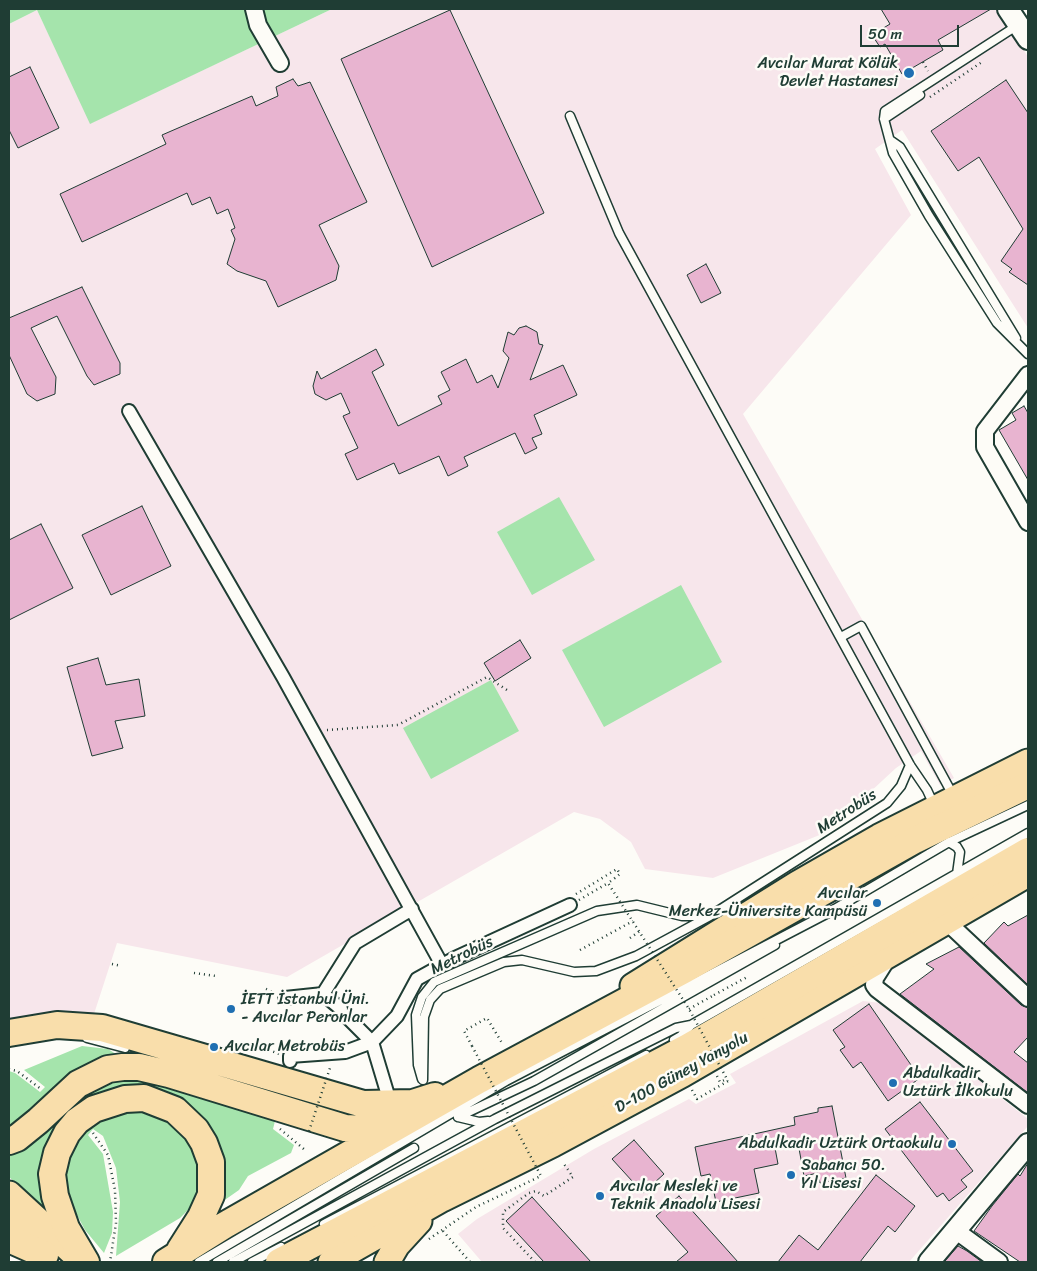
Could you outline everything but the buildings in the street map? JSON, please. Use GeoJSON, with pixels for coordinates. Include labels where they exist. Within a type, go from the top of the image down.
{"type":"FeatureCollection","features":[{"type":"Feature","properties":{"kind":"highway"},"geometry":{"type":"LineString","coordinates":[[180,1260],[225,1225],[479,1080],[914,840],[1028,785]]}},
{"type":"Feature","properties":{"kind":"highway"},"geometry":{"type":"LineString","coordinates":[[283,1253],[688,1047],[1028,852]]}},
{"type":"Feature","properties":{"kind":"highway"},"geometry":{"type":"LineString","coordinates":[[9,1033],[57,1025],[102,1028],[168,1052],[362,1104],[413,1103],[479,1080]]}},
{"type":"Feature","properties":{"kind":"highway"},"geometry":{"type":"LineString","coordinates":[[9,1141],[17,1138],[38,1121],[78,1084],[108,1069],[123,1067],[138,1067],[169,1074],[345,1128],[365,1130],[400,1126]]}},
{"type":"Feature","properties":{"kind":"highway"},"geometry":{"type":"LineString","coordinates":[[85,1262],[66,1228],[55,1196],[52,1174],[57,1153],[67,1134],[77,1121],[94,1109],[125,1098],[144,1098],[175,1110],[196,1130],[204,1143],[210,1162],[212,1185],[208,1205],[180,1260]]}},
{"type":"Feature","properties":{"kind":"highway"},"geometry":{"type":"LineString","coordinates":[[9,1239],[49,1259]]}},
{"type":"Feature","properties":{"kind":"main road"},"geometry":{"type":"LineString","coordinates":[[595,1017],[626,991],[751,910],[879,837],[1028,762]]}},
{"type":"Feature","properties":{"kind":"main road","name":"D-100 Güney Yanyolu"},"geometry":{"type":"LineString","coordinates":[[331,1262],[442,1199],[553,1144],[675,1078],[1028,874]]}},
{"type":"Feature","properties":{"kind":"main road"},"geometry":{"type":"LineString","coordinates":[[9,1194],[85,1262]]}},
{"type":"Feature","properties":{"kind":"main road"},"geometry":{"type":"LineString","coordinates":[[386,1262],[408,1231],[442,1199]]}},
{"type":"Feature","properties":{"kind":"main road"},"geometry":{"type":"LineString","coordinates":[[9,1223],[49,1259]]}},
{"type":"Feature","properties":{"kind":"street"},"geometry":{"type":"LineString","coordinates":[[254,9],[258,25],[280,63]]}},
{"type":"Feature","properties":{"kind":"street"},"geometry":{"type":"LineString","coordinates":[[1028,375],[985,431],[985,447],[1028,522]]}},
{"type":"Feature","properties":{"kind":"street"},"geometry":{"type":"LineString","coordinates":[[129,410],[313,731],[442,964]]}},
{"type":"Feature","properties":{"kind":"street"},"geometry":{"type":"LineString","coordinates":[[290,1061],[290,1056],[345,1052],[372,1042],[397,1016],[417,979],[442,964],[570,906]]}},
{"type":"Feature","properties":{"kind":"street"},"geometry":{"type":"LineString","coordinates":[[323,994],[355,943],[412,909]]}},
{"type":"Feature","properties":{"kind":"street"},"geometry":{"type":"LineString","coordinates":[[946,921],[1028,998]]}},
{"type":"Feature","properties":{"kind":"street"},"geometry":{"type":"LineString","coordinates":[[892,954],[875,978],[874,985],[877,989],[1028,1105]]}},
{"type":"Feature","properties":{"kind":"street"},"geometry":{"type":"LineString","coordinates":[[285,998],[323,994],[343,1012],[372,1042],[387,1092]]}},
{"type":"Feature","properties":{"kind":"street"},"geometry":{"type":"LineString","coordinates":[[929,1262],[1028,1144]]}},
{"type":"Feature","properties":{"kind":"street"},"geometry":{"type":"LineString","coordinates":[[955,1230],[999,1262]]}},
{"type":"Feature","properties":{"kind":"lane"},"geometry":{"type":"LineString","coordinates":[[1019,25],[885,115],[893,153],[928,216],[997,323],[1026,352]]}},
{"type":"Feature","properties":{"kind":"lane"},"geometry":{"type":"LineString","coordinates":[[570,116],[619,233],[910,765],[927,790],[945,803]]}},
{"type":"Feature","properties":{"kind":"lane"},"geometry":{"type":"LineString","coordinates":[[890,140],[900,147],[1026,352]]}},
{"type":"Feature","properties":{"kind":"lane"},"geometry":{"type":"LineString","coordinates":[[841,637],[861,626],[945,803]]}},
{"type":"Feature","properties":{"kind":"lane","name":"Metrobüs"},"geometry":{"type":"LineString","coordinates":[[710,916],[682,916],[637,905],[597,911],[434,982],[422,997],[416,1015],[418,1066],[423,1080],[424,1016],[430,1000],[440,989],[504,962],[522,960],[574,972],[596,971],[636,956],[710,916],[887,804],[901,786],[910,765]]}},
{"type":"Feature","properties":{"kind":"lane"},"geometry":{"type":"LineString","coordinates":[[495,1119],[479,1122],[458,1117],[534,1081],[768,950],[949,842],[1028,805]]}},
{"type":"Feature","properties":{"kind":"lane"},"geometry":{"type":"LineString","coordinates":[[664,1045],[681,1036],[691,1026],[1028,833]]}},
{"type":"Feature","properties":{"kind":"lane"},"geometry":{"type":"LineString","coordinates":[[949,842],[957,847],[960,852],[957,874]]}},
{"type":"Feature","properties":{"kind":"lane"},"geometry":{"type":"LineString","coordinates":[[180,1260],[506,1081],[830,912]]}},
{"type":"Feature","properties":{"kind":"lane"},"geometry":{"type":"LineString","coordinates":[[233,1262],[495,1119],[676,1028],[691,1026]]}},
{"type":"Feature","properties":{"kind":"lane"},"geometry":{"type":"LineString","coordinates":[[76,1036],[134,1050]]}},
{"type":"Feature","properties":{"kind":"lane"},"geometry":{"type":"LineString","coordinates":[[9,1042],[38,1037]]}},
{"type":"Feature","properties":{"kind":"lane"},"geometry":{"type":"LineString","coordinates":[[313,1230],[655,1050]]}},
{"type":"Feature","properties":{"kind":"lane"},"geometry":{"type":"LineString","coordinates":[[217,1262],[414,1148],[407,1168]]}},
{"type":"Feature","properties":{"kind":"lane"},"geometry":{"type":"LineString","coordinates":[[252,1262],[283,1253]]}},
{"type":"Feature","properties":{"kind":"path"},"geometry":{"type":"LineString","coordinates":[[924,101],[983,62]]}},
{"type":"Feature","properties":{"kind":"path"},"geometry":{"type":"LineString","coordinates":[[313,731],[398,725],[487,677],[510,692]]}},
{"type":"Feature","properties":{"kind":"path"},"geometry":{"type":"LineString","coordinates":[[617,869],[620,874],[608,883],[570,906],[567,899],[617,869]]}},
{"type":"Feature","properties":{"kind":"path"},"geometry":{"type":"LineString","coordinates":[[608,883],[689,1008],[728,1080]]}},
{"type":"Feature","properties":{"kind":"path"},"geometry":{"type":"LineString","coordinates":[[580,950],[634,921]]}},
{"type":"Feature","properties":{"kind":"path"},"geometry":{"type":"LineString","coordinates":[[630,938],[640,931]]}},
{"type":"Feature","properties":{"kind":"path"},"geometry":{"type":"LineString","coordinates":[[112,964],[120,966]]}},
{"type":"Feature","properties":{"kind":"path"},"geometry":{"type":"LineString","coordinates":[[194,973],[216,976]]}},
{"type":"Feature","properties":{"kind":"path"},"geometry":{"type":"LineString","coordinates":[[689,1008],[749,976]]}},
{"type":"Feature","properties":{"kind":"path"},"geometry":{"type":"LineString","coordinates":[[714,990],[712,991],[714,995]]}},
{"type":"Feature","properties":{"kind":"path"},"geometry":{"type":"LineString","coordinates":[[427,1241],[476,1207],[541,1176],[464,1031],[487,1018],[502,1043]]}},
{"type":"Feature","properties":{"kind":"path"},"geometry":{"type":"LineString","coordinates":[[309,1131],[330,1068]]}},
{"type":"Feature","properties":{"kind":"path"},"geometry":{"type":"LineString","coordinates":[[9,1069],[17,1071],[42,1089]]}},
{"type":"Feature","properties":{"kind":"path"},"geometry":{"type":"LineString","coordinates":[[717,1076],[720,1082],[728,1080]]}},
{"type":"Feature","properties":{"kind":"path"},"geometry":{"type":"LineString","coordinates":[[697,1099],[728,1080]]}},
{"type":"Feature","properties":{"kind":"path"},"geometry":{"type":"LineString","coordinates":[[276,1126],[305,1150]]}},
{"type":"Feature","properties":{"kind":"path"},"geometry":{"type":"LineString","coordinates":[[92,1132],[108,1155],[115,1190],[116,1223],[110,1262]]}},
{"type":"Feature","properties":{"kind":"path"},"geometry":{"type":"LineString","coordinates":[[535,1262],[503,1228],[503,1212],[529,1193],[536,1191],[544,1196],[573,1177],[564,1164]]}},
{"type":"Feature","properties":{"kind":"path"},"geometry":{"type":"LineString","coordinates":[[443,1231],[470,1262]]}},
{"type":"Feature","properties":{"kind":"shaded area"},"geometry":{"type":"Polygon","coordinates":[[[332,9],[999,9],[1028,57],[1028,328],[902,130],[875,149],[911,215],[743,414],[954,778],[940,785],[921,751],[896,768],[827,832],[713,878],[645,869],[631,842],[600,819],[574,812],[287,977],[117,943],[94,1014],[35,1014],[9,1020],[9,24],[37,10],[91,123],[332,9]]]}},
{"type":"Feature","properties":{"kind":"shaded area"},"geometry":{"type":"Polygon","coordinates":[[[863,1001],[881,1003],[1028,1119],[1028,1126],[909,1262],[482,1262],[458,1234],[477,1219],[594,1149],[689,1099],[696,1104],[736,1083],[730,1074],[863,1001]]]}},
{"type":"Feature","properties":{"kind":"green space"},"geometry":{"type":"Polygon","coordinates":[[[9,9],[332,9],[90,124],[37,10],[9,24],[9,9]]]}},
{"type":"Feature","properties":{"kind":"green space"},"geometry":{"type":"Polygon","coordinates":[[[559,497],[595,560],[532,595],[497,532],[559,497]]]}},
{"type":"Feature","properties":{"kind":"green space"},"geometry":{"type":"Polygon","coordinates":[[[681,585],[722,662],[604,727],[562,650],[681,585]]]}},
{"type":"Feature","properties":{"kind":"green space"},"geometry":{"type":"Polygon","coordinates":[[[491,680],[519,731],[431,779],[403,728],[491,680]]]}},
{"type":"Feature","properties":{"kind":"green space"},"geometry":{"type":"Polygon","coordinates":[[[82,1046],[108,1049],[122,1058],[9,1135],[9,1071],[15,1073],[40,1092],[45,1087],[24,1070],[82,1046]]]}},
{"type":"Feature","properties":{"kind":"green space"},"geometry":{"type":"Polygon","coordinates":[[[128,1075],[276,1117],[273,1129],[294,1145],[291,1153],[248,1176],[239,1190],[219,1204],[220,1148],[212,1135],[186,1109],[81,1108],[50,1213],[9,1177],[9,1150],[90,1086],[128,1075]]]}},
{"type":"Feature","properties":{"kind":"green space"},"geometry":{"type":"Polygon","coordinates":[[[125,1108],[166,1115],[193,1144],[205,1177],[195,1203],[180,1218],[116,1256],[120,1202],[116,1168],[103,1136],[93,1129],[88,1135],[103,1154],[113,1212],[112,1233],[104,1253],[85,1230],[77,1215],[71,1217],[63,1176],[66,1158],[81,1129],[125,1108]]]}},
{"type":"Feature","properties":{"kind":"place","name":"Avcılar Murat Kölük Devlet Hastanesi"},"geometry":{"type":"Point","coordinates":[909,73]}},
{"type":"Feature","properties":{"kind":"place","name":"Avcılar Merkez-Üniversite Kampüsü"},"geometry":{"type":"Point","coordinates":[877,903]}},
{"type":"Feature","properties":{"kind":"place","name":"İETT İstanbul Üni. - Avcılar Peronlar"},"geometry":{"type":"Point","coordinates":[231,1009]}},
{"type":"Feature","properties":{"kind":"place","name":"Avcılar Metrobüs"},"geometry":{"type":"Point","coordinates":[214,1047]}},
{"type":"Feature","properties":{"kind":"place","name":"Abdulkadir Uztürk İlkokulu"},"geometry":{"type":"Point","coordinates":[893,1083]}},
{"type":"Feature","properties":{"kind":"place","name":"Abdulkadir Uztürk Ortaokulu"},"geometry":{"type":"Point","coordinates":[952,1144]}},
{"type":"Feature","properties":{"kind":"place","name":"Sabancı 50. Yıl Lisesi"},"geometry":{"type":"Point","coordinates":[791,1175]}},
{"type":"Feature","properties":{"kind":"place","name":"Avcılar Mesleki ve Teknik Anadolu Lisesi"},"geometry":{"type":"Point","coordinates":[600,1196]}}]}
